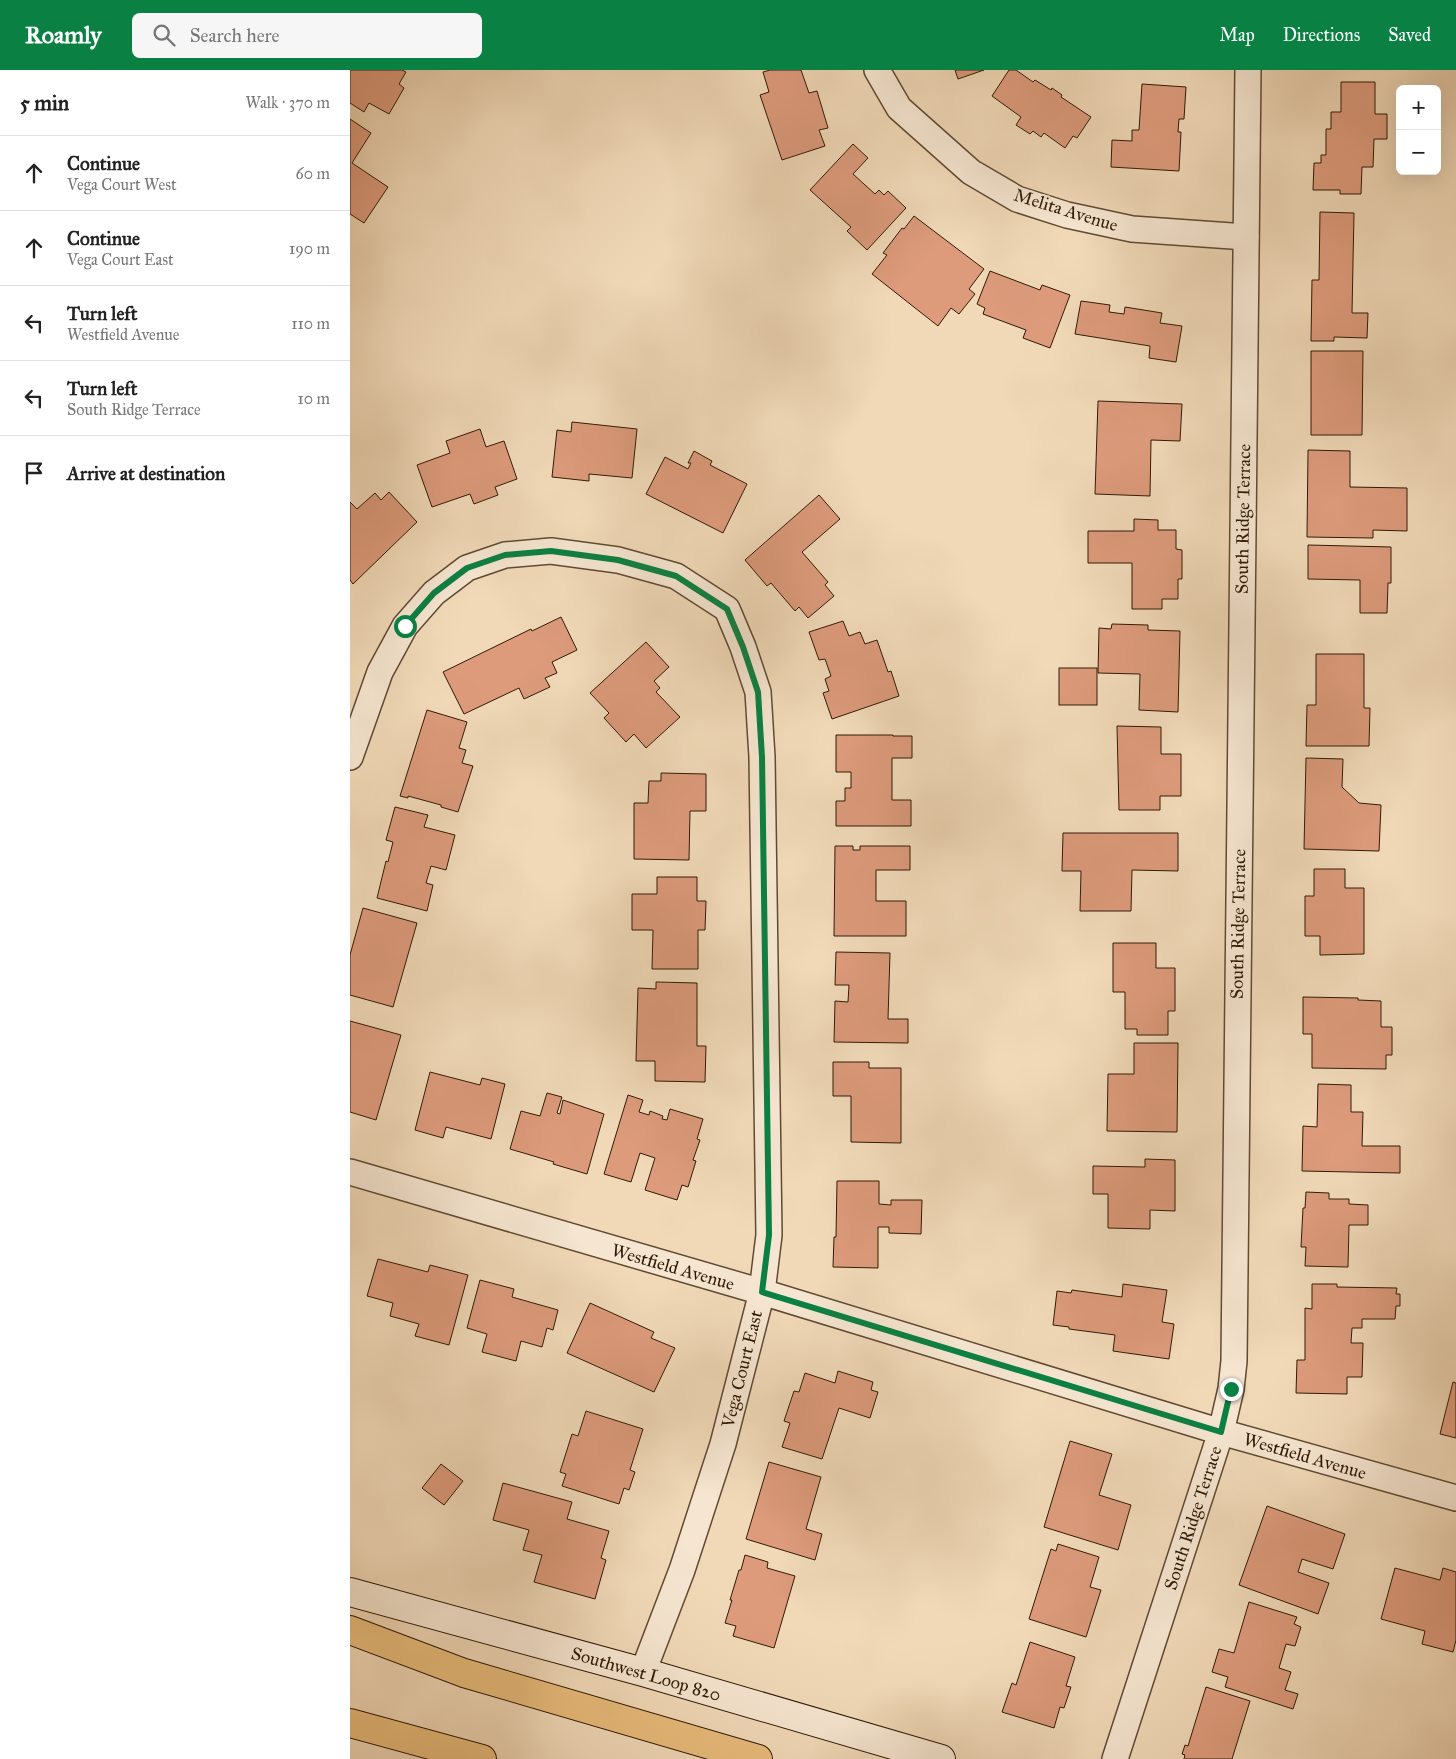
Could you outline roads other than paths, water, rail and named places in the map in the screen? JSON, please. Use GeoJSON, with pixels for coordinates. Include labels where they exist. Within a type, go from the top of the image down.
{"type":"FeatureCollection","features":[{"type":"Feature","properties":{"kind":"highway"},"geometry":{"type":"LineString","coordinates":[[350,1630],[464,1672],[758,1759]]}},
{"type":"Feature","properties":{"kind":"highway"},"geometry":{"type":"LineString","coordinates":[[350,1723],[482,1759]]}},
{"type":"Feature","properties":{"kind":"main road","name":"Southwest Loop 820"},"geometry":{"type":"LineString","coordinates":[[350,1592],[643,1672],[942,1759]]}},
{"type":"Feature","properties":{"kind":"street","name":"Melita Avenue"},"geometry":{"type":"LineString","coordinates":[[877,70],[899,108],[971,172],[1017,199],[1067,214],[1132,229],[1246,237]]}},
{"type":"Feature","properties":{"kind":"street","name":"South Ridge Terrace"},"geometry":{"type":"LineString","coordinates":[[1115,1759],[1221,1432],[1231,1389],[1234,1361],[1248,70]]}},
{"type":"Feature","properties":{"kind":"street","name":"Vega Court East"},"geometry":{"type":"LineString","coordinates":[[350,757],[380,672],[405,626],[434,593],[467,568],[505,555],[551,551],[618,560],[676,576],[727,609],[743,647],[758,692],[762,767],[769,1235],[762,1292],[724,1444],[682,1570],[643,1672]]}},
{"type":"Feature","properties":{"kind":"street","name":"Westfield Avenue"},"geometry":{"type":"LineString","coordinates":[[350,1172],[762,1292],[1221,1432],[1456,1498]]}}]}
